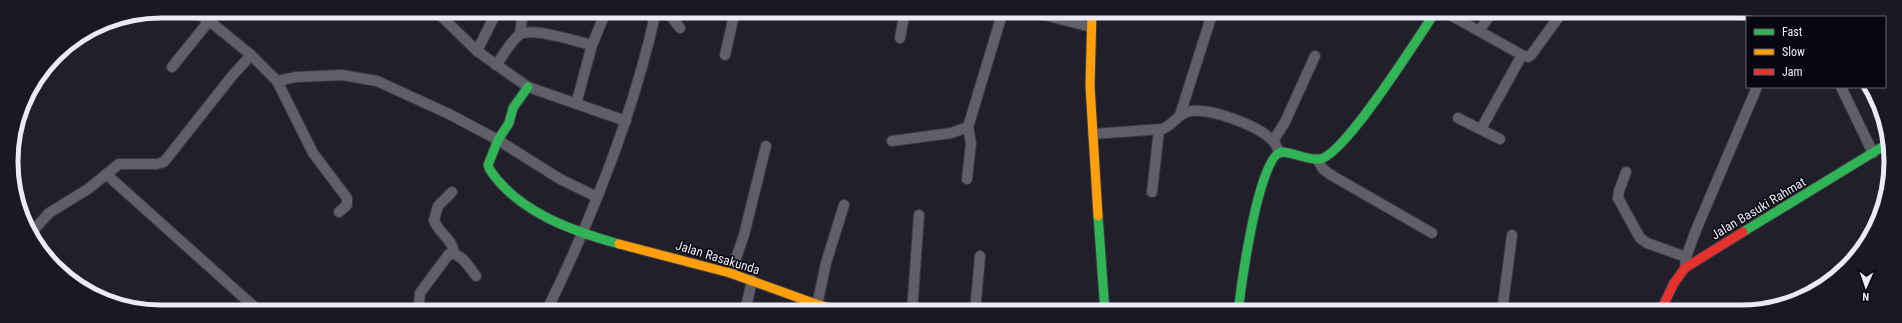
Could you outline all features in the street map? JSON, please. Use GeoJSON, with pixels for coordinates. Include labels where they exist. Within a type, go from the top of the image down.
{"type":"FeatureCollection","features":[{"type":"Feature","properties":{"kind":"street"},"geometry":{"type":"LineString","coordinates":[[204,18],[251,55],[277,81],[313,153],[347,198],[347,204],[339,212]]}},
{"type":"Feature","properties":{"kind":"street"},"geometry":{"type":"LineString","coordinates":[[443,18],[477,51],[528,87],[626,121]]}},
{"type":"Feature","properties":{"kind":"street"},"geometry":{"type":"LineString","coordinates":[[477,51],[494,18]]}},
{"type":"Feature","properties":{"kind":"street"},"geometry":{"type":"LineString","coordinates":[[496,65],[520,34],[522,18]]}},
{"type":"Feature","properties":{"kind":"street"},"geometry":{"type":"LineString","coordinates":[[576,104],[592,45],[603,18]]}},
{"type":"Feature","properties":{"kind":"street"},"geometry":{"type":"LineString","coordinates":[[551,305],[583,234],[616,151],[645,56],[654,18]]}},
{"type":"Feature","properties":{"kind":"street"},"geometry":{"type":"LineString","coordinates":[[671,18],[680,28]]}},
{"type":"Feature","properties":{"kind":"street"},"geometry":{"type":"LineString","coordinates":[[725,55],[733,18]]}},
{"type":"Feature","properties":{"kind":"street"},"geometry":{"type":"LineString","coordinates":[[900,38],[904,18]]}},
{"type":"Feature","properties":{"kind":"street"},"geometry":{"type":"LineString","coordinates":[[967,179],[971,143],[968,127],[1001,18]]}},
{"type":"Feature","properties":{"kind":"street"},"geometry":{"type":"LineString","coordinates":[[1056,18],[1090,27]]}},
{"type":"Feature","properties":{"kind":"street"},"geometry":{"type":"LineString","coordinates":[[1091,18],[1090,27],[1093,134],[1103,253],[1105,305]]}},
{"type":"Feature","properties":{"kind":"street"},"geometry":{"type":"LineString","coordinates":[[1093,134],[1159,130],[1167,127],[1180,115],[1211,18]]}},
{"type":"Feature","properties":{"kind":"street"},"geometry":{"type":"LineString","coordinates":[[1239,305],[1243,269],[1263,182],[1271,162],[1280,153],[1287,152],[1316,159],[1329,155],[1345,140],[1404,61],[1432,18]]}},
{"type":"Feature","properties":{"kind":"street"},"geometry":{"type":"LineString","coordinates":[[1456,18],[1528,57],[1532,55],[1558,18]]}},
{"type":"Feature","properties":{"kind":"street"},"geometry":{"type":"LineString","coordinates":[[1479,31],[1488,18]]}},
{"type":"Feature","properties":{"kind":"street"},"geometry":{"type":"LineString","coordinates":[[172,67],[209,21]]}},
{"type":"Feature","properties":{"kind":"street"},"geometry":{"type":"LineString","coordinates":[[520,34],[536,32],[592,45]]}},
{"type":"Feature","properties":{"kind":"street"},"geometry":{"type":"LineString","coordinates":[[35,229],[49,213],[77,197],[122,163],[156,164],[164,162],[251,55]]}},
{"type":"Feature","properties":{"kind":"street"},"geometry":{"type":"LineString","coordinates":[[1481,129],[1522,55]]}},
{"type":"Feature","properties":{"kind":"street"},"geometry":{"type":"LineString","coordinates":[[1274,142],[1286,122],[1315,56]]}},
{"type":"Feature","properties":{"kind":"street"},"geometry":{"type":"LineString","coordinates":[[277,81],[296,77],[342,75],[368,78],[386,84],[498,140],[560,179],[597,196]]}},
{"type":"Feature","properties":{"kind":"street"},"geometry":{"type":"LineString","coordinates":[[498,140],[509,123],[514,108],[528,87]]}},
{"type":"Feature","properties":{"kind":"street"},"geometry":{"type":"LineString","coordinates":[[1685,268],[1686,257],[1715,183],[1757,88]]}},
{"type":"Feature","properties":{"kind":"street"},"geometry":{"type":"LineString","coordinates":[[1841,88],[1873,153]]}},
{"type":"Feature","properties":{"kind":"street"},"geometry":{"type":"LineString","coordinates":[[1180,115],[1200,111],[1239,121],[1254,128],[1274,142],[1280,153]]}},
{"type":"Feature","properties":{"kind":"street"},"geometry":{"type":"LineString","coordinates":[[1458,118],[1500,139]]}},
{"type":"Feature","properties":{"kind":"street"},"geometry":{"type":"LineString","coordinates":[[892,141],[952,133],[968,127]]}},
{"type":"Feature","properties":{"kind":"street"},"geometry":{"type":"LineString","coordinates":[[1152,192],[1159,130]]}},
{"type":"Feature","properties":{"kind":"street","name":"Jalan Rasakunda"},"geometry":{"type":"LineString","coordinates":[[498,140],[488,163],[488,167],[502,185],[526,206],[583,234],[731,273],[752,280],[809,305]]}},
{"type":"Feature","properties":{"kind":"street"},"geometry":{"type":"LineString","coordinates":[[731,273],[744,234],[766,146]]}},
{"type":"Feature","properties":{"kind":"street","name":"Jalan Basuki Rahmat"},"geometry":{"type":"LineString","coordinates":[[1663,305],[1674,283],[1685,268],[1883,146]]}},
{"type":"Feature","properties":{"kind":"street"},"geometry":{"type":"LineString","coordinates":[[1316,159],[1322,168],[1331,175],[1432,233]]}},
{"type":"Feature","properties":{"kind":"street"},"geometry":{"type":"LineString","coordinates":[[1626,172],[1618,198],[1636,234],[1647,243],[1686,257]]}},
{"type":"Feature","properties":{"kind":"street"},"geometry":{"type":"LineString","coordinates":[[106,174],[252,305]]}},
{"type":"Feature","properties":{"kind":"street"},"geometry":{"type":"LineString","coordinates":[[452,192],[438,206],[434,220],[439,230],[452,243],[454,253]]}},
{"type":"Feature","properties":{"kind":"street"},"geometry":{"type":"LineString","coordinates":[[817,305],[826,263],[844,205]]}},
{"type":"Feature","properties":{"kind":"street"},"geometry":{"type":"LineString","coordinates":[[913,305],[920,215]]}},
{"type":"Feature","properties":{"kind":"street"},"geometry":{"type":"LineString","coordinates":[[1503,305],[1512,235]]}},
{"type":"Feature","properties":{"kind":"street"},"geometry":{"type":"LineString","coordinates":[[420,305],[420,293],[446,256],[454,253],[459,255],[476,276]]}},
{"type":"Feature","properties":{"kind":"street"},"geometry":{"type":"LineString","coordinates":[[976,305],[980,256]]}},
{"type":"Feature","properties":{"kind":"street"},"geometry":{"type":"LineString","coordinates":[[747,305],[752,280]]}},
{"type":"Feature","properties":{"kind":"traffic: fast"},"geometry":{"type":"LineString","coordinates":[[1239,305],[1247,252],[1258,199],[1265,176],[1273,160],[1281,152],[1316,159],[1320,159],[1331,153],[1346,138],[1381,93],[1431,18]]}},
{"type":"Feature","properties":{"kind":"traffic: fast"},"geometry":{"type":"LineString","coordinates":[[528,87],[513,108],[509,123],[498,140],[488,165],[490,170],[502,185],[515,197],[547,218],[583,233],[619,244]]}},
{"type":"Feature","properties":{"kind":"traffic: fast"},"geometry":{"type":"LineString","coordinates":[[1743,232],[1883,146]]}},
{"type":"Feature","properties":{"kind":"traffic: fast"},"geometry":{"type":"LineString","coordinates":[[1098,216],[1104,305]]}},
{"type":"Feature","properties":{"kind":"traffic: slow"},"geometry":{"type":"LineString","coordinates":[[1092,18],[1090,86],[1098,216]]}},
{"type":"Feature","properties":{"kind":"traffic: slow"},"geometry":{"type":"LineString","coordinates":[[619,244],[730,273],[820,305]]}},
{"type":"Feature","properties":{"kind":"traffic: jam"},"geometry":{"type":"LineString","coordinates":[[1663,305],[1674,283],[1685,268],[1743,232]]}}]}
